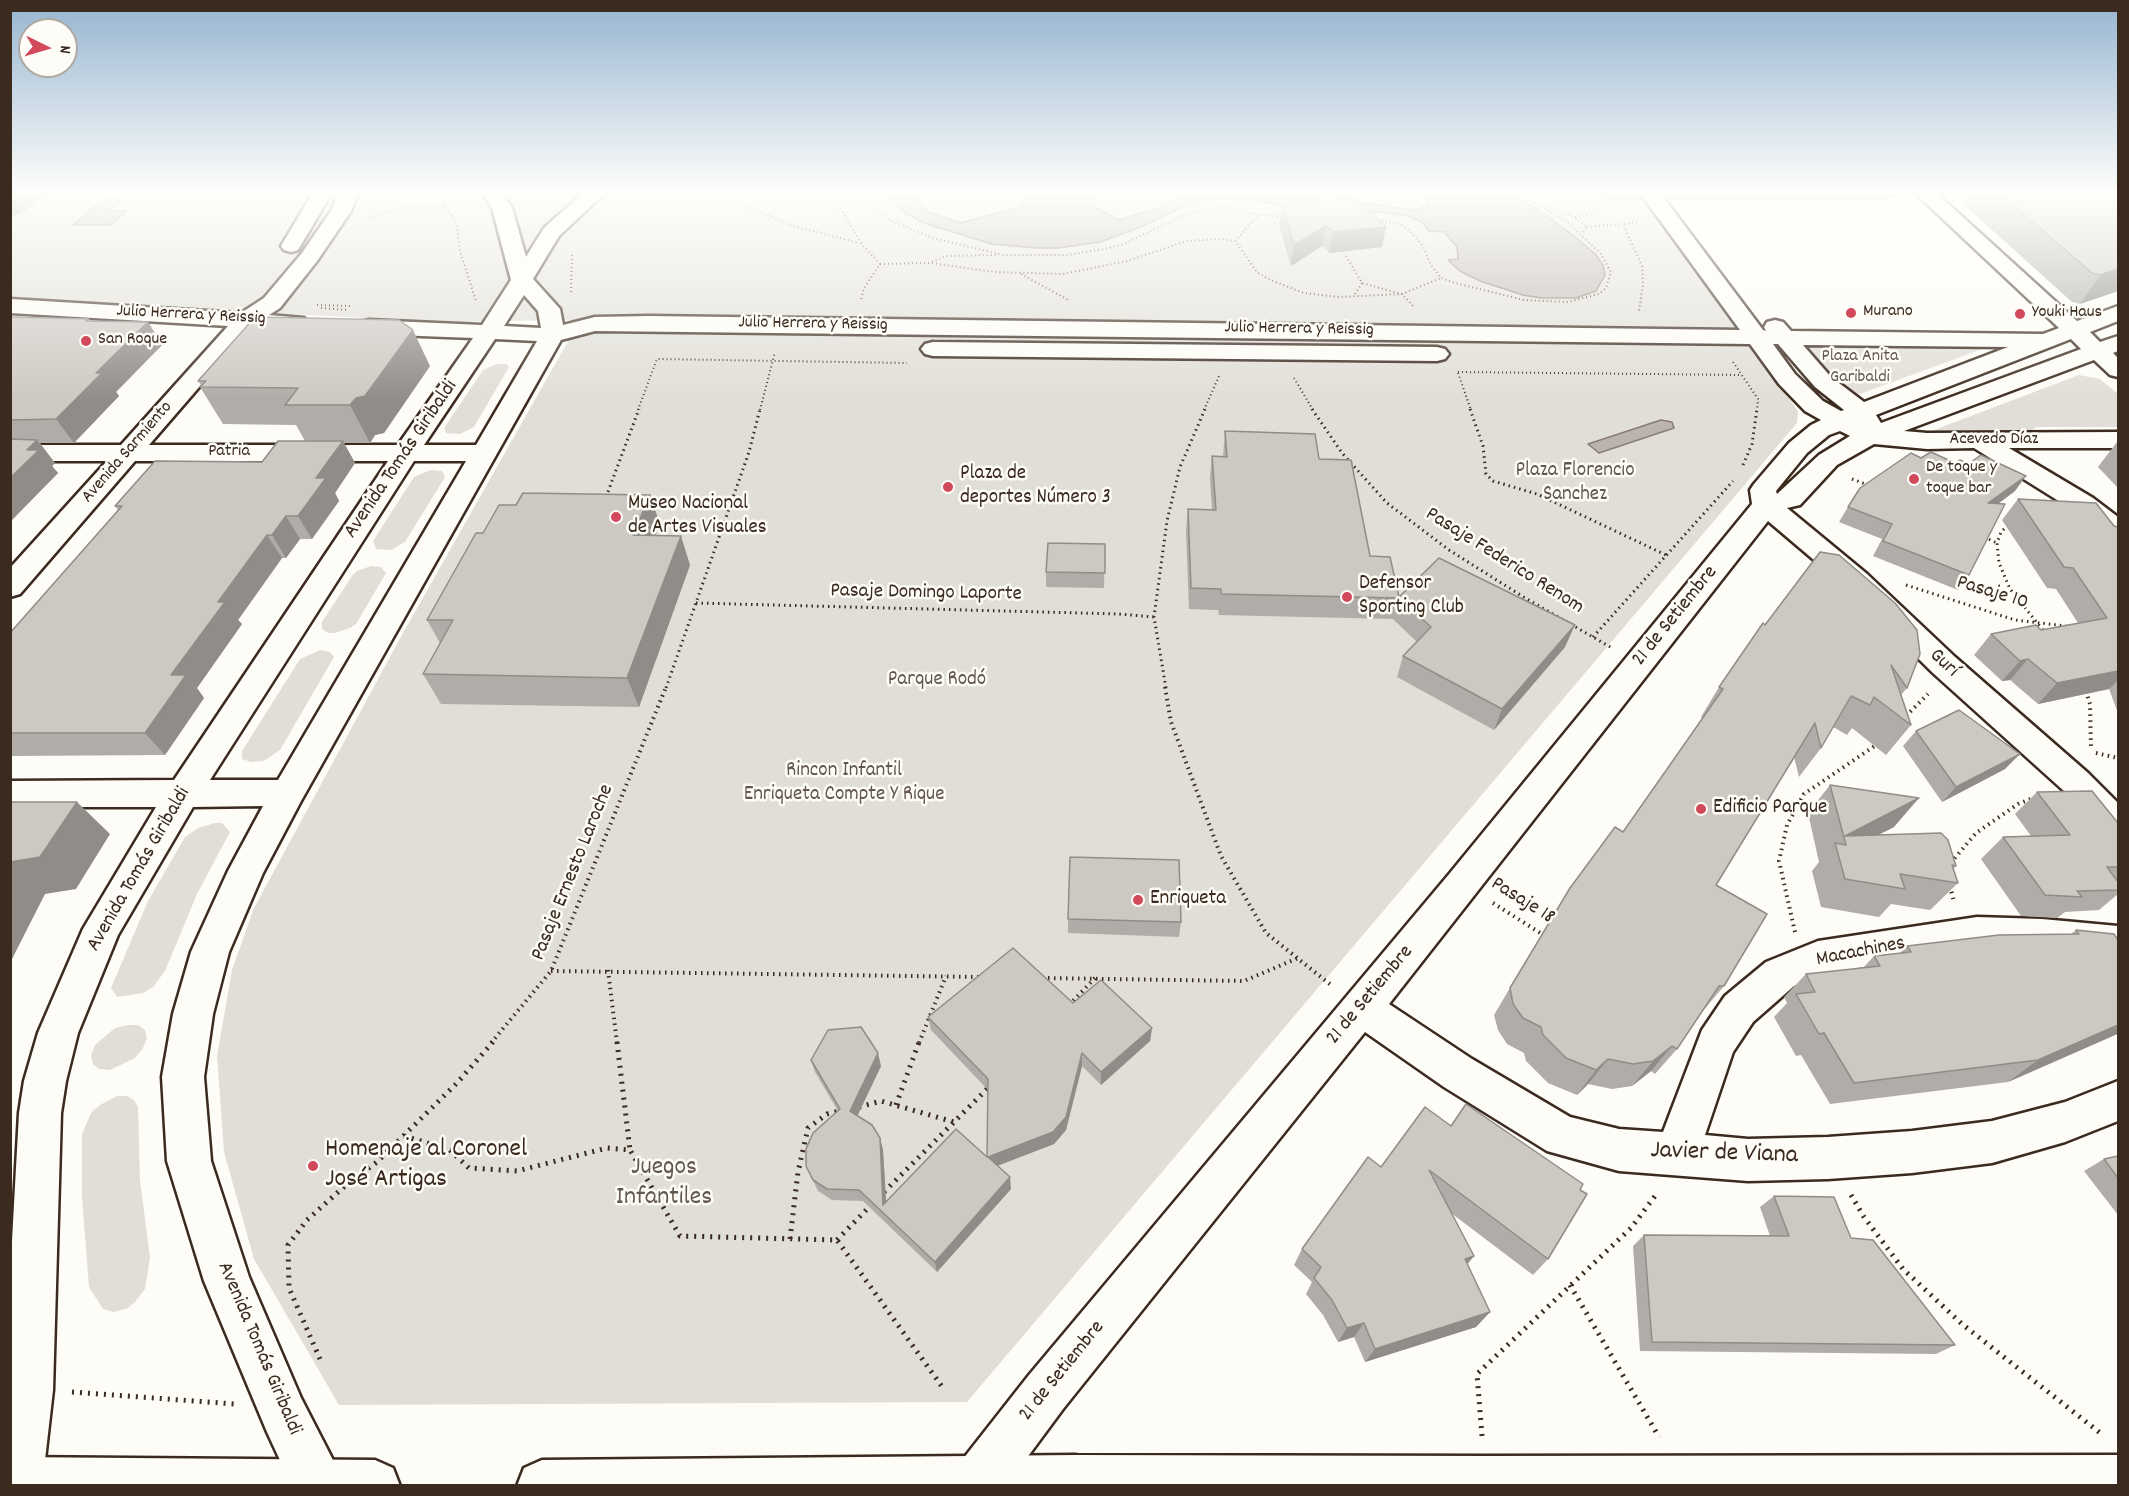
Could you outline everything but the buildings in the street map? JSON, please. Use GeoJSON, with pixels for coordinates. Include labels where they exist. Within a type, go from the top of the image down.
{"type":"FeatureCollection","features":[{"type":"Feature","properties":{"kind":"street","name":"Avenida Sarmiento"},"geometry":{"type":"LineString","coordinates":[[245,320],[248,303],[281,261]]}},
{"type":"Feature","properties":{"kind":"street","name":"Avenida Sarmiento"},"geometry":{"type":"LineString","coordinates":[[10,587],[245,320],[272,303],[307,261]]}},
{"type":"Feature","properties":{"kind":"street"},"geometry":{"type":"LineString","coordinates":[[516,261],[521,279],[549,309],[552,335]]}},
{"type":"Feature","properties":{"kind":"street","name":"Avenida Tomás Giribaldi"},"geometry":{"type":"LineString","coordinates":[[15,1484],[29,1390],[22,1240],[45,1081],[58,1033],[102,929],[184,793],[406,453],[482,318],[521,279],[533,261]]}},
{"type":"Feature","properties":{"kind":"street"},"geometry":{"type":"LineString","coordinates":[[1705,261],[1776,346],[1823,382],[1850,416],[1869,423],[1869,436]]}},
{"type":"Feature","properties":{"kind":"street"},"geometry":{"type":"LineString","coordinates":[[1722,261],[1745,287]]}},
{"type":"Feature","properties":{"kind":"street"},"geometry":{"type":"LineString","coordinates":[[1998,261],[2074,330],[2107,347],[2118,370]]}},
{"type":"Feature","properties":{"kind":"street","name":"Julio Herrera y Reissig"},"geometry":{"type":"LineString","coordinates":[[10,306],[245,320],[315,316]]}},
{"type":"Feature","properties":{"kind":"street","name":"21 de Setiembre"},"geometry":{"type":"LineString","coordinates":[[976,1483],[1046,1392],[1463,884],[1766,505],[1763,490],[1798,448],[1820,430],[1850,416],[2118,313]]}},
{"type":"Feature","properties":{"kind":"street"},"geometry":{"type":"LineString","coordinates":[[1766,315],[1776,346]]}},
{"type":"Feature","properties":{"kind":"street","name":"Julio Herrera y Reissig"},"geometry":{"type":"LineString","coordinates":[[349,318],[482,318],[584,345],[629,345]]}},
{"type":"Feature","properties":{"kind":"street","name":"Julio Herrera y Reissig"},"geometry":{"type":"LineString","coordinates":[[552,335],[595,324],[1337,330],[1635,336],[1776,346],[2047,341]]}},
{"type":"Feature","properties":{"kind":"street","name":"Avenida Tomás Giribaldi"},"geometry":{"type":"LineString","coordinates":[[318,1484],[284,1415],[227,1281],[189,1161],[183,1077],[193,1014],[210,952],[246,871],[288,793],[552,335]]}},
{"type":"Feature","properties":{"kind":"street","name":"Julio Herrera y Reissig"},"geometry":{"type":"LineString","coordinates":[[908,349],[1728,356],[1776,346]]}},
{"type":"Feature","properties":{"kind":"street"},"geometry":{"type":"LineString","coordinates":[[1766,505],[1790,499],[1823,466],[1869,436],[2107,347]]}},
{"type":"Feature","properties":{"kind":"street","name":"Acevedo Díaz"},"geometry":{"type":"LineString","coordinates":[[1869,436],[1927,441],[1981,442],[2118,440]]}},
{"type":"Feature","properties":{"kind":"street"},"geometry":{"type":"LineString","coordinates":[[1981,442],[2083,504],[2118,530]]}},
{"type":"Feature","properties":{"kind":"street","name":"Patria"},"geometry":{"type":"LineString","coordinates":[[10,453],[484,453]]}},
{"type":"Feature","properties":{"kind":"street","name":"Gurí"},"geometry":{"type":"LineString","coordinates":[[1766,505],[1857,581],[1944,665],[2076,782],[2118,824]]}},
{"type":"Feature","properties":{"kind":"street"},"geometry":{"type":"LineString","coordinates":[[10,794],[288,793]]}},
{"type":"Feature","properties":{"kind":"street","name":"Macachines"},"geometry":{"type":"LineString","coordinates":[[1677,1154],[1716,1043],[1739,1009],[1780,974],[1818,958],[1977,933],[2054,936],[2118,942]]}},
{"type":"Feature","properties":{"kind":"street","name":"Javier de Viana"},"geometry":{"type":"LineString","coordinates":[[1361,1007],[1458,1073],[1562,1136],[1619,1150],[1748,1160],[1828,1158],[1912,1152],[1992,1142],[2065,1122],[2118,1101]]}},
{"type":"Feature","properties":{"kind":"street"},"geometry":{"type":"LineString","coordinates":[[542,1485],[870,1480],[976,1483],[1076,1480],[1685,1482],[2114,1460]]}},
{"type":"Feature","properties":{"kind":"street"},"geometry":{"type":"LineString","coordinates":[[15,1484],[375,1485]]}},
{"type":"Feature","properties":{"kind":"path"},"geometry":{"type":"LineString","coordinates":[[463,261],[482,318]]}},
{"type":"Feature","properties":{"kind":"path"},"geometry":{"type":"LineString","coordinates":[[571,294],[572,261]]}},
{"type":"Feature","properties":{"kind":"path"},"geometry":{"type":"LineString","coordinates":[[877,261],[880,264],[931,263],[1020,274],[1063,274],[1087,271],[1121,261]]}},
{"type":"Feature","properties":{"kind":"path"},"geometry":{"type":"LineString","coordinates":[[931,263],[936,261]]}},
{"type":"Feature","properties":{"kind":"path"},"geometry":{"type":"LineString","coordinates":[[1249,261],[1257,272],[1268,279],[1304,293],[1338,297],[1355,294],[1402,294],[1441,278]]}},
{"type":"Feature","properties":{"kind":"path"},"geometry":{"type":"LineString","coordinates":[[1349,261],[1362,283],[1402,294]]}},
{"type":"Feature","properties":{"kind":"path"},"geometry":{"type":"LineString","coordinates":[[1429,261],[1441,278],[1472,288],[1524,300],[1568,302],[1589,298],[1606,288],[1611,272],[1605,261]]}},
{"type":"Feature","properties":{"kind":"path"},"geometry":{"type":"LineString","coordinates":[[1635,336],[1643,284],[1640,261]]}},
{"type":"Feature","properties":{"kind":"path"},"geometry":{"type":"LineString","coordinates":[[851,326],[858,313],[864,288],[880,264]]}},
{"type":"Feature","properties":{"kind":"path"},"geometry":{"type":"LineString","coordinates":[[1020,274],[1080,306]]}},
{"type":"Feature","properties":{"kind":"path"},"geometry":{"type":"LineString","coordinates":[[1355,294],[1362,283]]}},
{"type":"Feature","properties":{"kind":"path"},"geometry":{"type":"LineString","coordinates":[[315,316],[349,318]]}},
{"type":"Feature","properties":{"kind":"path","name":"Pasaje Ernesto Laroche"},"geometry":{"type":"LineString","coordinates":[[320,1359],[289,1288],[288,1245],[306,1220],[404,1136],[458,1083],[536,992],[551,971],[669,678],[750,452],[777,348]]}},
{"type":"Feature","properties":{"kind":"path"},"geometry":{"type":"LineString","coordinates":[[1229,353],[1180,466],[1167,521],[1154,617],[1171,722],[1221,856],[1266,933],[1361,1007]]}},
{"type":"Feature","properties":{"kind":"path","name":"Pasaje Federico Renom"},"geometry":{"type":"LineString","coordinates":[[1288,354],[1301,393],[1342,453],[1387,503],[1449,550],[1639,663]]}},
{"type":"Feature","properties":{"kind":"path"},"geometry":{"type":"LineString","coordinates":[[1593,637],[1740,473],[1752,444],[1758,399],[1728,356]]}},
{"type":"Feature","properties":{"kind":"path"},"geometry":{"type":"LineString","coordinates":[[604,501],[657,359],[773,361]]}},
{"type":"Feature","properties":{"kind":"path"},"geometry":{"type":"LineString","coordinates":[[1457,372],[1483,446],[1486,474],[1493,481],[1537,494],[1666,555]]}},
{"type":"Feature","properties":{"kind":"path"},"geometry":{"type":"LineString","coordinates":[[1823,466],[1877,490]]}},
{"type":"Feature","properties":{"kind":"path"},"geometry":{"type":"LineString","coordinates":[[1975,533],[1997,543]]}},
{"type":"Feature","properties":{"kind":"path","name":"Pasaje 10"},"geometry":{"type":"LineString","coordinates":[[1857,581],[1913,585],[2015,620],[2069,627]]}},
{"type":"Feature","properties":{"kind":"path","name":"Pasaje Domingo Laporte"},"geometry":{"type":"LineString","coordinates":[[696,603],[1119,614],[1154,617]]}},
{"type":"Feature","properties":{"kind":"path"},"geometry":{"type":"LineString","coordinates":[[1905,717],[1936,686],[1944,665]]}},
{"type":"Feature","properties":{"kind":"path"},"geometry":{"type":"LineString","coordinates":[[1818,958],[1796,938],[1779,861],[1787,825],[1804,794],[1882,740]]}},
{"type":"Feature","properties":{"kind":"path"},"geometry":{"type":"LineString","coordinates":[[2091,752],[2118,758]]}},
{"type":"Feature","properties":{"kind":"path","name":"Pasaje 18"},"geometry":{"type":"LineString","coordinates":[[1463,884],[1554,941]]}},
{"type":"Feature","properties":{"kind":"path"},"geometry":{"type":"LineString","coordinates":[[1037,978],[1244,981],[1298,958]]}},
{"type":"Feature","properties":{"kind":"path"},"geometry":{"type":"LineString","coordinates":[[608,970],[630,1150],[681,1236],[837,1240],[994,1083]]}},
{"type":"Feature","properties":{"kind":"path"},"geometry":{"type":"LineString","coordinates":[[551,971],[991,977]]}},
{"type":"Feature","properties":{"kind":"path"},"geometry":{"type":"LineString","coordinates":[[896,1105],[928,1015],[946,976]]}},
{"type":"Feature","properties":{"kind":"path"},"geometry":{"type":"LineString","coordinates":[[1064,1010],[1095,978]]}},
{"type":"Feature","properties":{"kind":"path"},"geometry":{"type":"LineString","coordinates":[[790,1239],[798,1172],[808,1128],[827,1114],[881,1101],[954,1122]]}},
{"type":"Feature","properties":{"kind":"path"},"geometry":{"type":"LineString","coordinates":[[404,1136],[450,1150],[469,1168],[517,1171],[607,1148],[630,1150]]}},
{"type":"Feature","properties":{"kind":"path"},"geometry":{"type":"LineString","coordinates":[[1473,1483],[1477,1374],[1631,1228],[1661,1188],[1677,1154]]}},
{"type":"Feature","properties":{"kind":"path"},"geometry":{"type":"LineString","coordinates":[[1828,1158],[1864,1217],[1903,1269],[2114,1460]]}},
{"type":"Feature","properties":{"kind":"path"},"geometry":{"type":"LineString","coordinates":[[837,1240],[943,1388]]}},
{"type":"Feature","properties":{"kind":"path"},"geometry":{"type":"LineString","coordinates":[[1570,1285],[1685,1482]]}},
{"type":"Feature","properties":{"kind":"path"},"geometry":{"type":"LineString","coordinates":[[69,1392],[97,1392],[247,1406]]}},
{"type":"Feature","properties":{"kind":"green space","name":"Parque Rodó"},"geometry":{"type":"Polygon","coordinates":[[[11,261],[1690,261],[1798,412],[1797,423],[967,1402],[339,1405],[254,1259],[224,1152],[217,1056],[232,970],[254,908],[403,633],[580,320],[440,322],[11,299],[11,261]]]}},
{"type":"Feature","properties":{"kind":"green space","name":"Plaza Anita Garibaldi"},"geometry":{"type":"Polygon","coordinates":[[[1807,345],[1983,346],[1985,348],[1860,394],[1852,392],[1825,371],[1805,347],[1807,345]]]}},
{"type":"Feature","properties":{"kind":"green space"},"geometry":{"type":"Polygon","coordinates":[[[497,364],[507,364],[509,367],[474,427],[460,434],[446,433],[444,428],[483,370],[497,364]]]}},
{"type":"Feature","properties":{"kind":"green space"},"geometry":{"type":"Polygon","coordinates":[[[2079,375],[2100,379],[2118,394],[2118,427],[2037,427],[2027,433],[1937,433],[1934,430],[2079,375]]]}},
{"type":"Feature","properties":{"kind":"green space"},"geometry":{"type":"Polygon","coordinates":[[[430,470],[442,471],[445,477],[405,542],[391,550],[376,549],[373,541],[414,477],[430,470]]]}},
{"type":"Feature","properties":{"kind":"green space"},"geometry":{"type":"Polygon","coordinates":[[[371,566],[381,567],[386,573],[356,624],[335,633],[328,633],[322,629],[322,622],[352,576],[357,571],[371,566]]]}},
{"type":"Feature","properties":{"kind":"green space"},"geometry":{"type":"Polygon","coordinates":[[[320,650],[330,652],[334,657],[280,750],[264,761],[251,762],[242,759],[242,751],[300,659],[320,650]]]}},
{"type":"Feature","properties":{"kind":"green space"},"geometry":{"type":"Polygon","coordinates":[[[222,823],[230,832],[197,894],[165,971],[153,987],[143,993],[117,997],[111,988],[148,901],[185,837],[198,828],[222,823]]]}},
{"type":"Feature","properties":{"kind":"green space"},"geometry":{"type":"Polygon","coordinates":[[[138,1025],[145,1030],[147,1038],[143,1048],[135,1058],[110,1070],[99,1069],[93,1064],[91,1056],[95,1045],[115,1028],[138,1025]]]}},
{"type":"Feature","properties":{"kind":"green space"},"geometry":{"type":"Polygon","coordinates":[[[117,1096],[127,1096],[134,1100],[138,1107],[140,1180],[150,1258],[145,1289],[128,1308],[114,1312],[103,1309],[89,1287],[82,1198],[82,1134],[91,1113],[117,1096]]]}},
{"type":"Feature","properties":{"kind":"shaded area"},"geometry":{"type":"Polygon","coordinates":[[[1449,261],[1600,261],[1605,275],[1596,291],[1576,298],[1541,298],[1523,295],[1480,281],[1460,271],[1449,261]]]}},
{"type":"Feature","properties":{"kind":"shaded area"},"geometry":{"type":"Polygon","coordinates":[[[1661,420],[1672,422],[1674,428],[1599,453],[1588,444],[1661,420]]]}},
{"type":"Feature","properties":{"kind":"place","name":"Murano"},"geometry":{"type":"Point","coordinates":[1851,313]}},
{"type":"Feature","properties":{"kind":"place","name":"Youki Haus"},"geometry":{"type":"Point","coordinates":[2020,314]}},
{"type":"Feature","properties":{"kind":"place","name":"San Roque"},"geometry":{"type":"Point","coordinates":[86,341]}},
{"type":"Feature","properties":{"kind":"place","name":"De toque y toque bar"},"geometry":{"type":"Point","coordinates":[1914,479]}},
{"type":"Feature","properties":{"kind":"place","name":"Plaza de deportes Número 3"},"geometry":{"type":"Point","coordinates":[948,487]}},
{"type":"Feature","properties":{"kind":"place","name":"Museo Nacional de Artes Visuales"},"geometry":{"type":"Point","coordinates":[616,517]}},
{"type":"Feature","properties":{"kind":"place","name":"Defensor Sporting Club"},"geometry":{"type":"Point","coordinates":[1347,597]}},
{"type":"Feature","properties":{"kind":"place","name":"Edificio Parque"},"geometry":{"type":"Point","coordinates":[1701,809]}},
{"type":"Feature","properties":{"kind":"place","name":"Enriqueta"},"geometry":{"type":"Point","coordinates":[1138,900]}},
{"type":"Feature","properties":{"kind":"place","name":"Homenaje al Coronel José Artigas"},"geometry":{"type":"Point","coordinates":[313,1166]}},
{"type":"Feature","properties":{"kind":"park label","name":"Plaza Florencio Sanchez"},"geometry":{"type":"Point","coordinates":[1575,484]}},
{"type":"Feature","properties":{"kind":"park label","name":"Rincon Infantil Enriqueta Compte Y Rique"},"geometry":{"type":"Point","coordinates":[844,784]}},
{"type":"Feature","properties":{"kind":"park label","name":"Juegos Infantiles"},"geometry":{"type":"Point","coordinates":[664,1184]}}]}
